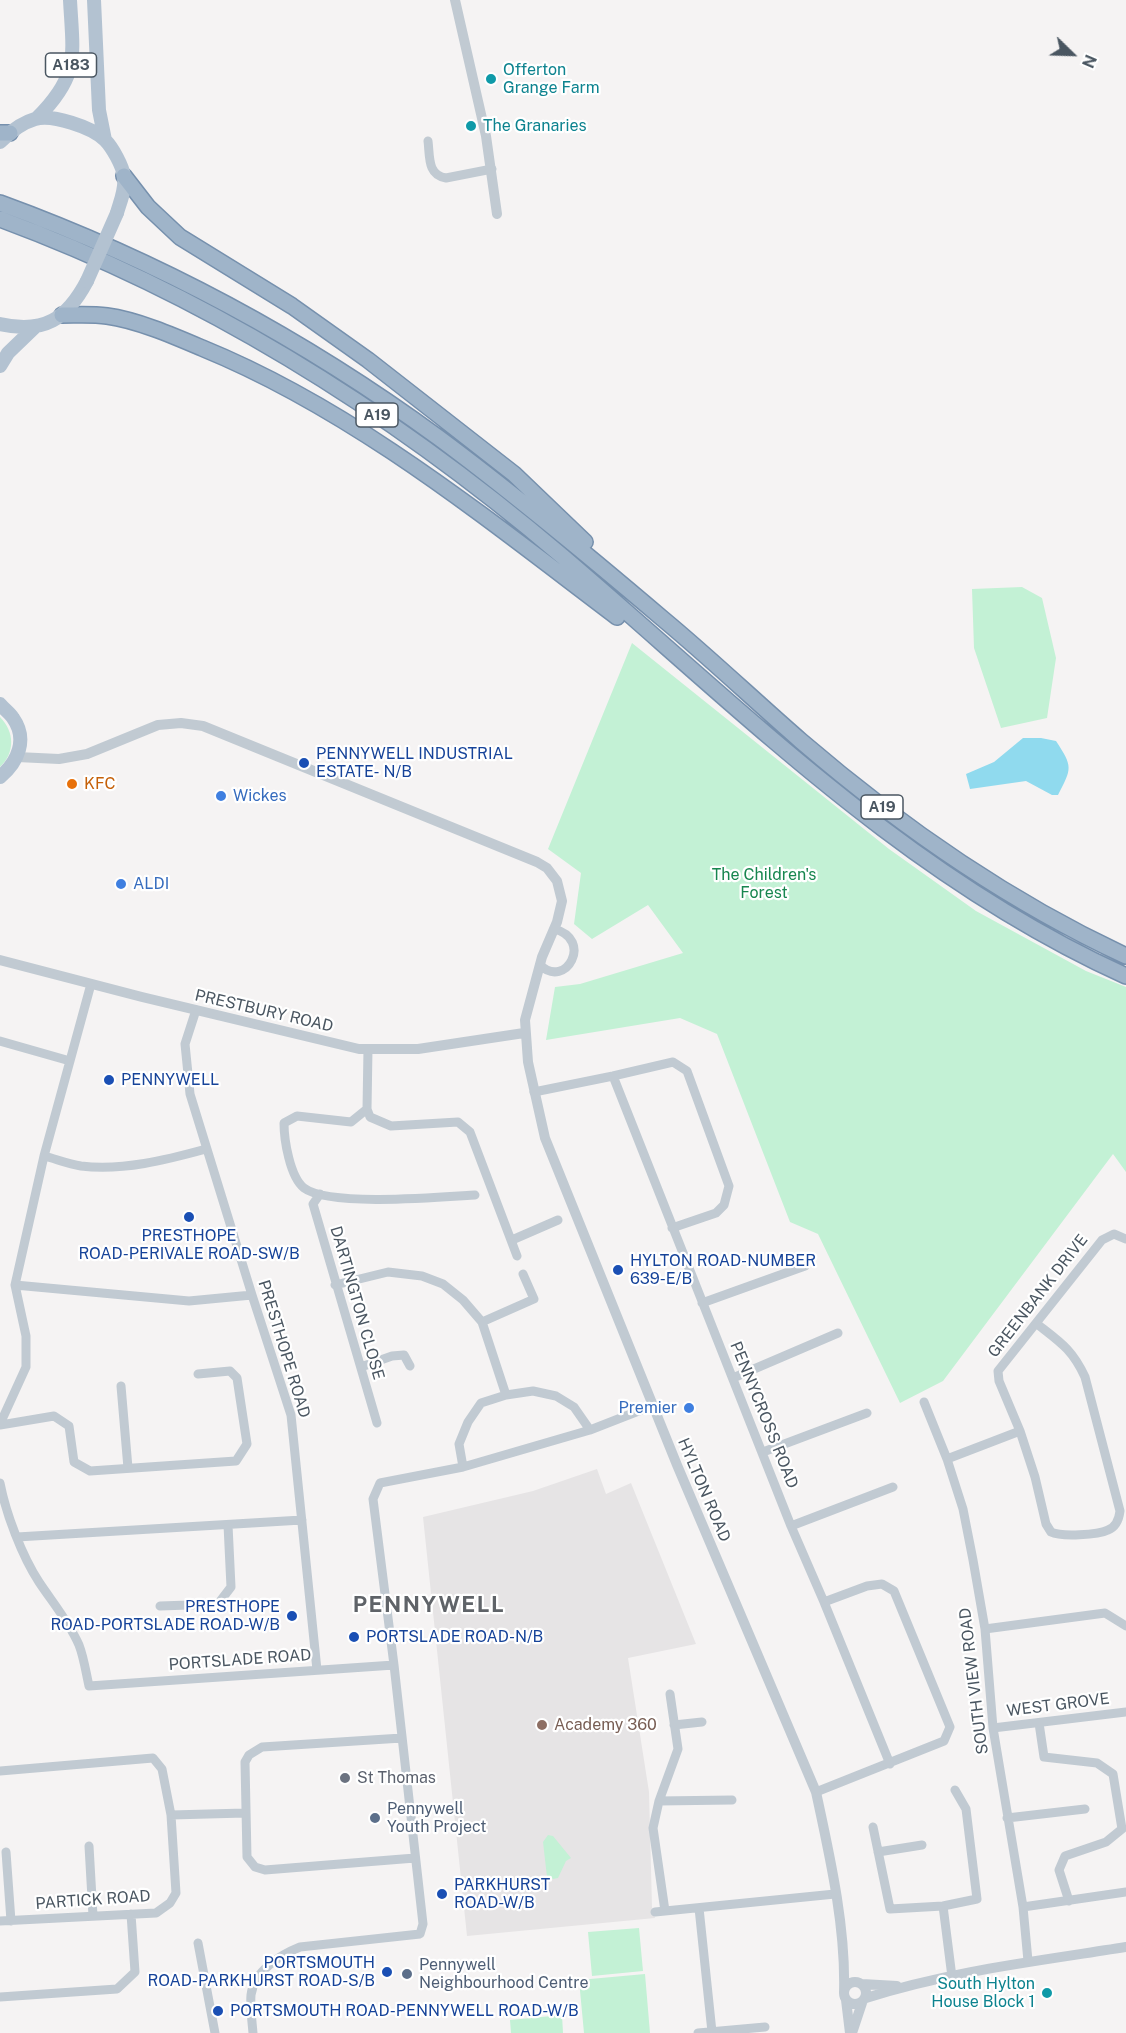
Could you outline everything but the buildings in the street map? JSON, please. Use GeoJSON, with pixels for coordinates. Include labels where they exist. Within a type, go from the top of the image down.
{"type":"FeatureCollection","features":[{"type":"Feature","properties":{"kind":"highway"},"geometry":{"type":"LineString","coordinates":[[124,176],[148,207],[180,237],[292,306],[377,367],[514,474],[666,621]]}},
{"type":"Feature","properties":{"kind":"highway","name":"A19"},"geometry":{"type":"LineString","coordinates":[[0,203],[48,221],[167,274],[296,344],[363,386],[438,437],[518,499],[666,621],[803,743],[878,804],[1020,901],[1062,925],[1126,956]]}},
{"type":"Feature","properties":{"kind":"highway","name":"A19"},"geometry":{"type":"LineString","coordinates":[[0,219],[129,274],[212,315],[313,373],[372,412],[442,460],[562,556],[798,763],[869,820],[966,889],[1045,936],[1126,976]]}},
{"type":"Feature","properties":{"kind":"highway"},"geometry":{"type":"LineString","coordinates":[[62,315],[110,316],[167,334],[243,364],[286,388],[361,431],[398,456],[706,683]]}},
{"type":"Feature","properties":{"kind":"main road","name":"A183"},"geometry":{"type":"LineString","coordinates":[[37,118],[53,102],[67,79],[74,56],[70,0]]}},
{"type":"Feature","properties":{"kind":"main road","name":"A183"},"geometry":{"type":"LineString","coordinates":[[94,0],[99,110],[105,140]]}},
{"type":"Feature","properties":{"kind":"main road"},"geometry":{"type":"LineString","coordinates":[[0,366],[20,341],[35,327],[62,315],[79,295],[117,213],[123,193],[124,176],[105,140],[76,125],[57,119],[37,118],[3,136]]}},
{"type":"Feature","properties":{"kind":"main road"},"geometry":{"type":"LineString","coordinates":[[0,324],[23,328],[35,327]]}},
{"type":"Feature","properties":{"kind":"main road"},"geometry":{"type":"LineString","coordinates":[[0,705],[14,718],[20,735],[17,757],[13,765],[0,777]]}},
{"type":"Feature","properties":{"kind":"street"},"geometry":{"type":"LineString","coordinates":[[455,0],[475,82],[492,169],[497,214]]}},
{"type":"Feature","properties":{"kind":"street"},"geometry":{"type":"LineString","coordinates":[[428,141],[430,166],[438,177],[446,178],[492,169]]}},
{"type":"Feature","properties":{"kind":"street"},"geometry":{"type":"LineString","coordinates":[[17,757],[59,759],[87,754],[159,725],[181,723],[203,726],[537,862],[547,868],[557,881],[562,901],[540,965],[525,1020],[524,1033]]}},
{"type":"Feature","properties":{"kind":"street"},"geometry":{"type":"LineString","coordinates":[[540,965],[546,971],[554,972],[561,971],[572,961],[574,947],[571,940],[566,934],[554,929]]}},
{"type":"Feature","properties":{"kind":"street","name":"PRESTBURY ROAD"},"geometry":{"type":"LineString","coordinates":[[0,960],[359,1049],[418,1049],[524,1033]]}},
{"type":"Feature","properties":{"kind":"street"},"geometry":{"type":"LineString","coordinates":[[0,1424],[26,1367],[26,1336],[15,1285],[44,1156],[91,984]]}},
{"type":"Feature","properties":{"kind":"street","name":"PRESTHOPE ROAD"},"geometry":{"type":"LineString","coordinates":[[196,1010],[185,1044],[190,1094],[291,1415],[317,1670]]}},
{"type":"Feature","properties":{"kind":"street","name":"HYLTON ROAD"},"geometry":{"type":"LineString","coordinates":[[524,1033],[545,1138],[816,1792],[845,1960],[845,1996],[851,2033]]}},
{"type":"Feature","properties":{"kind":"street"},"geometry":{"type":"LineString","coordinates":[[0,1041],[70,1061]]}},
{"type":"Feature","properties":{"kind":"street"},"geometry":{"type":"LineString","coordinates":[[368,1049],[367,1109],[370,1117],[391,1126],[458,1122],[470,1132],[517,1256]]}},
{"type":"Feature","properties":{"kind":"street"},"geometry":{"type":"LineString","coordinates":[[534,1092],[673,1062],[687,1071],[729,1186],[724,1204],[716,1213],[672,1228]]}},
{"type":"Feature","properties":{"kind":"street","name":"PENNYCROSS ROAD"},"geometry":{"type":"LineString","coordinates":[[612,1076],[791,1526],[825,1602],[890,1764]]}},
{"type":"Feature","properties":{"kind":"street"},"geometry":{"type":"LineString","coordinates":[[367,1109],[351,1122],[297,1116],[284,1123],[284,1140],[295,1176],[305,1189],[326,1196],[386,1200],[475,1195]]}},
{"type":"Feature","properties":{"kind":"street"},"geometry":{"type":"LineString","coordinates":[[44,1156],[81,1166],[122,1166],[157,1163],[206,1149]]}},
{"type":"Feature","properties":{"kind":"street","name":"DARTINGTON CLOSE"},"geometry":{"type":"LineString","coordinates":[[320,1194],[313,1204],[377,1423]]}},
{"type":"Feature","properties":{"kind":"street"},"geometry":{"type":"LineString","coordinates":[[512,1240],[558,1220]]}},
{"type":"Feature","properties":{"kind":"street","name":"GREENBANK DRIVE"},"geometry":{"type":"LineString","coordinates":[[1037,1324],[1076,1358],[1080,1367],[1120,1511],[1119,1520],[1108,1530],[1065,1536],[1051,1532],[1046,1524],[1035,1477],[1020,1431],[999,1381],[998,1371],[1102,1240],[1113,1234],[1126,1239]]}},
{"type":"Feature","properties":{"kind":"street"},"geometry":{"type":"LineString","coordinates":[[702,1303],[805,1266]]}},
{"type":"Feature","properties":{"kind":"street"},"geometry":{"type":"LineString","coordinates":[[336,1285],[387,1272],[422,1276],[443,1284],[454,1292],[482,1322],[506,1395]]}},
{"type":"Feature","properties":{"kind":"street"},"geometry":{"type":"LineString","coordinates":[[482,1322],[534,1299],[523,1274]]}},
{"type":"Feature","properties":{"kind":"street"},"geometry":{"type":"LineString","coordinates":[[15,1285],[189,1301],[252,1295]]}},
{"type":"Feature","properties":{"kind":"street"},"geometry":{"type":"LineString","coordinates":[[733,1378],[838,1333]]}},
{"type":"Feature","properties":{"kind":"street"},"geometry":{"type":"LineString","coordinates":[[361,1367],[392,1356],[404,1355],[410,1366]]}},
{"type":"Feature","properties":{"kind":"street"},"geometry":{"type":"LineString","coordinates":[[0,1424],[54,1416],[69,1426],[74,1462],[90,1471],[236,1461],[247,1444],[237,1378],[230,1371],[198,1374]]}},
{"type":"Feature","properties":{"kind":"street"},"geometry":{"type":"LineString","coordinates":[[121,1386],[128,1468]]}},
{"type":"Feature","properties":{"kind":"street"},"geometry":{"type":"LineString","coordinates":[[464,1467],[459,1444],[468,1422],[481,1403],[506,1395],[533,1391],[556,1396],[574,1407],[590,1430]]}},
{"type":"Feature","properties":{"kind":"street","name":"SOUTH VIEW ROAD"},"geometry":{"type":"LineString","coordinates":[[924,1402],[947,1459],[963,1509],[985,1629],[993,1728],[1023,1907],[1028,1961]]}},
{"type":"Feature","properties":{"kind":"street"},"geometry":{"type":"LineString","coordinates":[[253,2033],[251,1996],[254,1984],[267,1967],[284,1953],[300,1947],[420,1934],[423,1924],[373,1499],[380,1483],[464,1467],[590,1430],[654,1405]]}},
{"type":"Feature","properties":{"kind":"street"},"geometry":{"type":"LineString","coordinates":[[763,1452],[867,1413]]}},
{"type":"Feature","properties":{"kind":"street"},"geometry":{"type":"LineString","coordinates":[[947,1459],[1020,1431]]}},
{"type":"Feature","properties":{"kind":"street"},"geometry":{"type":"LineString","coordinates":[[0,1483],[4,1502],[17,1537],[302,1520]]}},
{"type":"Feature","properties":{"kind":"street"},"geometry":{"type":"LineString","coordinates":[[791,1526],[893,1487]]}},
{"type":"Feature","properties":{"kind":"street"},"geometry":{"type":"LineString","coordinates":[[160,1606],[218,1604],[231,1587],[228,1525]]}},
{"type":"Feature","properties":{"kind":"street","name":"PORTSLADE ROAD"},"geometry":{"type":"LineString","coordinates":[[17,1537],[38,1580],[64,1615],[79,1646],[89,1686],[394,1665]]}},
{"type":"Feature","properties":{"kind":"street"},"geometry":{"type":"LineString","coordinates":[[816,1792],[944,1741],[950,1727],[894,1591],[882,1584],[867,1586],[825,1602]]}},
{"type":"Feature","properties":{"kind":"street"},"geometry":{"type":"LineString","coordinates":[[985,1629],[1105,1612],[1126,1626]]}},
{"type":"Feature","properties":{"kind":"street"},"geometry":{"type":"LineString","coordinates":[[670,1694],[678,1749],[658,1801],[653,1828],[660,1912],[835,1894]]}},
{"type":"Feature","properties":{"kind":"street","name":"WEST GROVE"},"geometry":{"type":"LineString","coordinates":[[993,1728],[1126,1712]]}},
{"type":"Feature","properties":{"kind":"street"},"geometry":{"type":"LineString","coordinates":[[674,1725],[702,1722]]}},
{"type":"Feature","properties":{"kind":"street"},"geometry":{"type":"LineString","coordinates":[[1039,1723],[1044,1756],[1096,1763],[1113,1774],[1122,1829],[1106,1842],[1065,1856],[1059,1870],[1069,1901]]}},
{"type":"Feature","properties":{"kind":"street"},"geometry":{"type":"LineString","coordinates":[[402,1738],[262,1747],[249,1755],[245,1762],[247,1857],[255,1867],[265,1870],[415,1858]]}},
{"type":"Feature","properties":{"kind":"street","name":"PARTICK ROAD"},"geometry":{"type":"LineString","coordinates":[[0,1771],[153,1758],[162,1769],[171,1815],[176,1893],[170,1903],[156,1913],[0,1922]]}},
{"type":"Feature","properties":{"kind":"street"},"geometry":{"type":"LineString","coordinates":[[873,1827],[890,1909],[943,1906],[977,1899],[966,1809],[955,1790]]}},
{"type":"Feature","properties":{"kind":"street"},"geometry":{"type":"LineString","coordinates":[[658,1801],[732,1800]]}},
{"type":"Feature","properties":{"kind":"street"},"geometry":{"type":"LineString","coordinates":[[1007,1818],[1085,1809]]}},
{"type":"Feature","properties":{"kind":"street"},"geometry":{"type":"LineString","coordinates":[[171,1815],[245,1813]]}},
{"type":"Feature","properties":{"kind":"street"},"geometry":{"type":"LineString","coordinates":[[878,1852],[922,1845]]}},
{"type":"Feature","properties":{"kind":"street"},"geometry":{"type":"LineString","coordinates":[[89,1846],[93,1916]]}},
{"type":"Feature","properties":{"kind":"street"},"geometry":{"type":"LineString","coordinates":[[6,1852],[11,1921]]}},
{"type":"Feature","properties":{"kind":"street"},"geometry":{"type":"LineString","coordinates":[[1023,1907],[1126,1892]]}},
{"type":"Feature","properties":{"kind":"street"},"geometry":{"type":"LineString","coordinates":[[943,1906],[952,1977]]}},
{"type":"Feature","properties":{"kind":"street"},"geometry":{"type":"LineString","coordinates":[[699,1908],[712,2032]]}},
{"type":"Feature","properties":{"kind":"street"},"geometry":{"type":"LineString","coordinates":[[0,1997],[117,1989],[135,1972],[131,1914]]}},
{"type":"Feature","properties":{"kind":"street"},"geometry":{"type":"LineString","coordinates":[[198,1943],[215,2033]]}},
{"type":"Feature","properties":{"kind":"street"},"geometry":{"type":"LineString","coordinates":[[903,1986],[850,1983],[846,1986],[845,1996],[853,2004],[903,1986],[1028,1961],[1126,1947]]}},
{"type":"Feature","properties":{"kind":"street","name":"HYLTON ROAD"},"geometry":{"type":"LineString","coordinates":[[845,1960],[860,1983]]}},
{"type":"Feature","properties":{"kind":"street"},"geometry":{"type":"LineString","coordinates":[[860,1983],[866,1988],[864,2000]]}},
{"type":"Feature","properties":{"kind":"street","name":"HYLTON ROAD"},"geometry":{"type":"LineString","coordinates":[[851,2033],[864,2000]]}},
{"type":"Feature","properties":{"kind":"street"},"geometry":{"type":"LineString","coordinates":[[698,2033],[765,2028]]}},
{"type":"Feature","properties":{"kind":"shaded area","name":"Academy 360"},"geometry":{"type":"Polygon","coordinates":[[[597,1469],[606,1494],[631,1483],[696,1644],[628,1658],[649,1792],[652,1907],[655,1918],[467,1936],[423,1517],[533,1491],[597,1469]]]}},
{"type":"Feature","properties":{"kind":"green space"},"geometry":{"type":"Polygon","coordinates":[[[1022,587],[1042,598],[1056,658],[1047,718],[1001,728],[974,648],[972,589],[1022,587]]]}},
{"type":"Feature","properties":{"kind":"green space","name":"The Children's Forest"},"geometry":{"type":"Polygon","coordinates":[[[632,643],[889,849],[976,911],[1086,971],[1126,987],[1126,1172],[1113,1154],[943,1381],[900,1403],[818,1234],[790,1222],[717,1034],[680,1018],[546,1040],[555,987],[580,984],[683,953],[648,905],[592,939],[574,924],[581,873],[548,849],[632,643]]]}},
{"type":"Feature","properties":{"kind":"green space"},"geometry":{"type":"Polygon","coordinates":[[[0,717],[11,736],[11,749],[0,767],[0,717]]]}},
{"type":"Feature","properties":{"kind":"green space"},"geometry":{"type":"Polygon","coordinates":[[[548,1835],[553,1836],[571,1858],[566,1861],[558,1878],[553,1879],[547,1877],[543,1842],[548,1835]]]}},
{"type":"Feature","properties":{"kind":"green space"},"geometry":{"type":"Polygon","coordinates":[[[639,1928],[643,1971],[592,1976],[588,1932],[639,1928]]]}},
{"type":"Feature","properties":{"kind":"green space"},"geometry":{"type":"Polygon","coordinates":[[[645,1974],[650,2033],[584,2033],[579,1980],[645,1974]]]}},
{"type":"Feature","properties":{"kind":"green space"},"geometry":{"type":"Polygon","coordinates":[[[562,2015],[563,2033],[511,2033],[510,2020],[562,2015]]]}},
{"type":"Feature","properties":{"kind":"water"},"geometry":{"type":"Polygon","coordinates":[[[1023,738],[1056,741],[1062,750],[1069,768],[1058,795],[1052,795],[1026,781],[970,789],[966,774],[994,762],[1023,738]]]}},
{"type":"Feature","properties":{"kind":"place","name":"Offerton Grange Farm"},"geometry":{"type":"Point","coordinates":[491,79]}},
{"type":"Feature","properties":{"kind":"place","name":"The Granaries"},"geometry":{"type":"Point","coordinates":[471,126]}},
{"type":"Feature","properties":{"kind":"place","name":"PENNYWELL INDUSTRIAL ESTATE- N/B"},"geometry":{"type":"Point","coordinates":[304,763]}},
{"type":"Feature","properties":{"kind":"place","name":"KFC"},"geometry":{"type":"Point","coordinates":[72,784]}},
{"type":"Feature","properties":{"kind":"place","name":"Wickes"},"geometry":{"type":"Point","coordinates":[221,796]}},
{"type":"Feature","properties":{"kind":"place","name":"ALDI"},"geometry":{"type":"Point","coordinates":[121,884]}},
{"type":"Feature","properties":{"kind":"place","name":"PENNYWELL"},"geometry":{"type":"Point","coordinates":[109,1080]}},
{"type":"Feature","properties":{"kind":"place","name":"PRESTHOPE ROAD-PERIVALE ROAD-SW/B"},"geometry":{"type":"Point","coordinates":[189,1217]}},
{"type":"Feature","properties":{"kind":"place","name":"HYLTON ROAD-NUMBER 639-E/B"},"geometry":{"type":"Point","coordinates":[618,1270]}},
{"type":"Feature","properties":{"kind":"place","name":"Premier"},"geometry":{"type":"Point","coordinates":[689,1408]}},
{"type":"Feature","properties":{"kind":"place","name":"PRESTHOPE ROAD-PORTSLADE ROAD-W/B"},"geometry":{"type":"Point","coordinates":[292,1616]}},
{"type":"Feature","properties":{"kind":"place","name":"PORTSLADE ROAD-N/B"},"geometry":{"type":"Point","coordinates":[354,1637]}},
{"type":"Feature","properties":{"kind":"place","name":"Academy 360"},"geometry":{"type":"Point","coordinates":[542,1725]}},
{"type":"Feature","properties":{"kind":"place","name":"St Thomas"},"geometry":{"type":"Point","coordinates":[345,1778]}},
{"type":"Feature","properties":{"kind":"place","name":"Pennywell Youth Project"},"geometry":{"type":"Point","coordinates":[375,1818]}},
{"type":"Feature","properties":{"kind":"place","name":"PARKHURST ROAD-W/B"},"geometry":{"type":"Point","coordinates":[442,1894]}},
{"type":"Feature","properties":{"kind":"place","name":"PORTSMOUTH ROAD-PARKHURST ROAD-S/B"},"geometry":{"type":"Point","coordinates":[387,1972]}},
{"type":"Feature","properties":{"kind":"place","name":"Pennywell Neighbourhood Centre"},"geometry":{"type":"Point","coordinates":[407,1974]}},
{"type":"Feature","properties":{"kind":"place","name":"South Hylton House Block 1"},"geometry":{"type":"Point","coordinates":[1047,1993]}},
{"type":"Feature","properties":{"kind":"place","name":"PORTSMOUTH ROAD-PENNYWELL ROAD-W/B"},"geometry":{"type":"Point","coordinates":[218,2011]}},
{"type":"Feature","properties":{"kind":"district","name":"PENNYWELL"},"geometry":{"type":"Point","coordinates":[429,1605]}}]}
